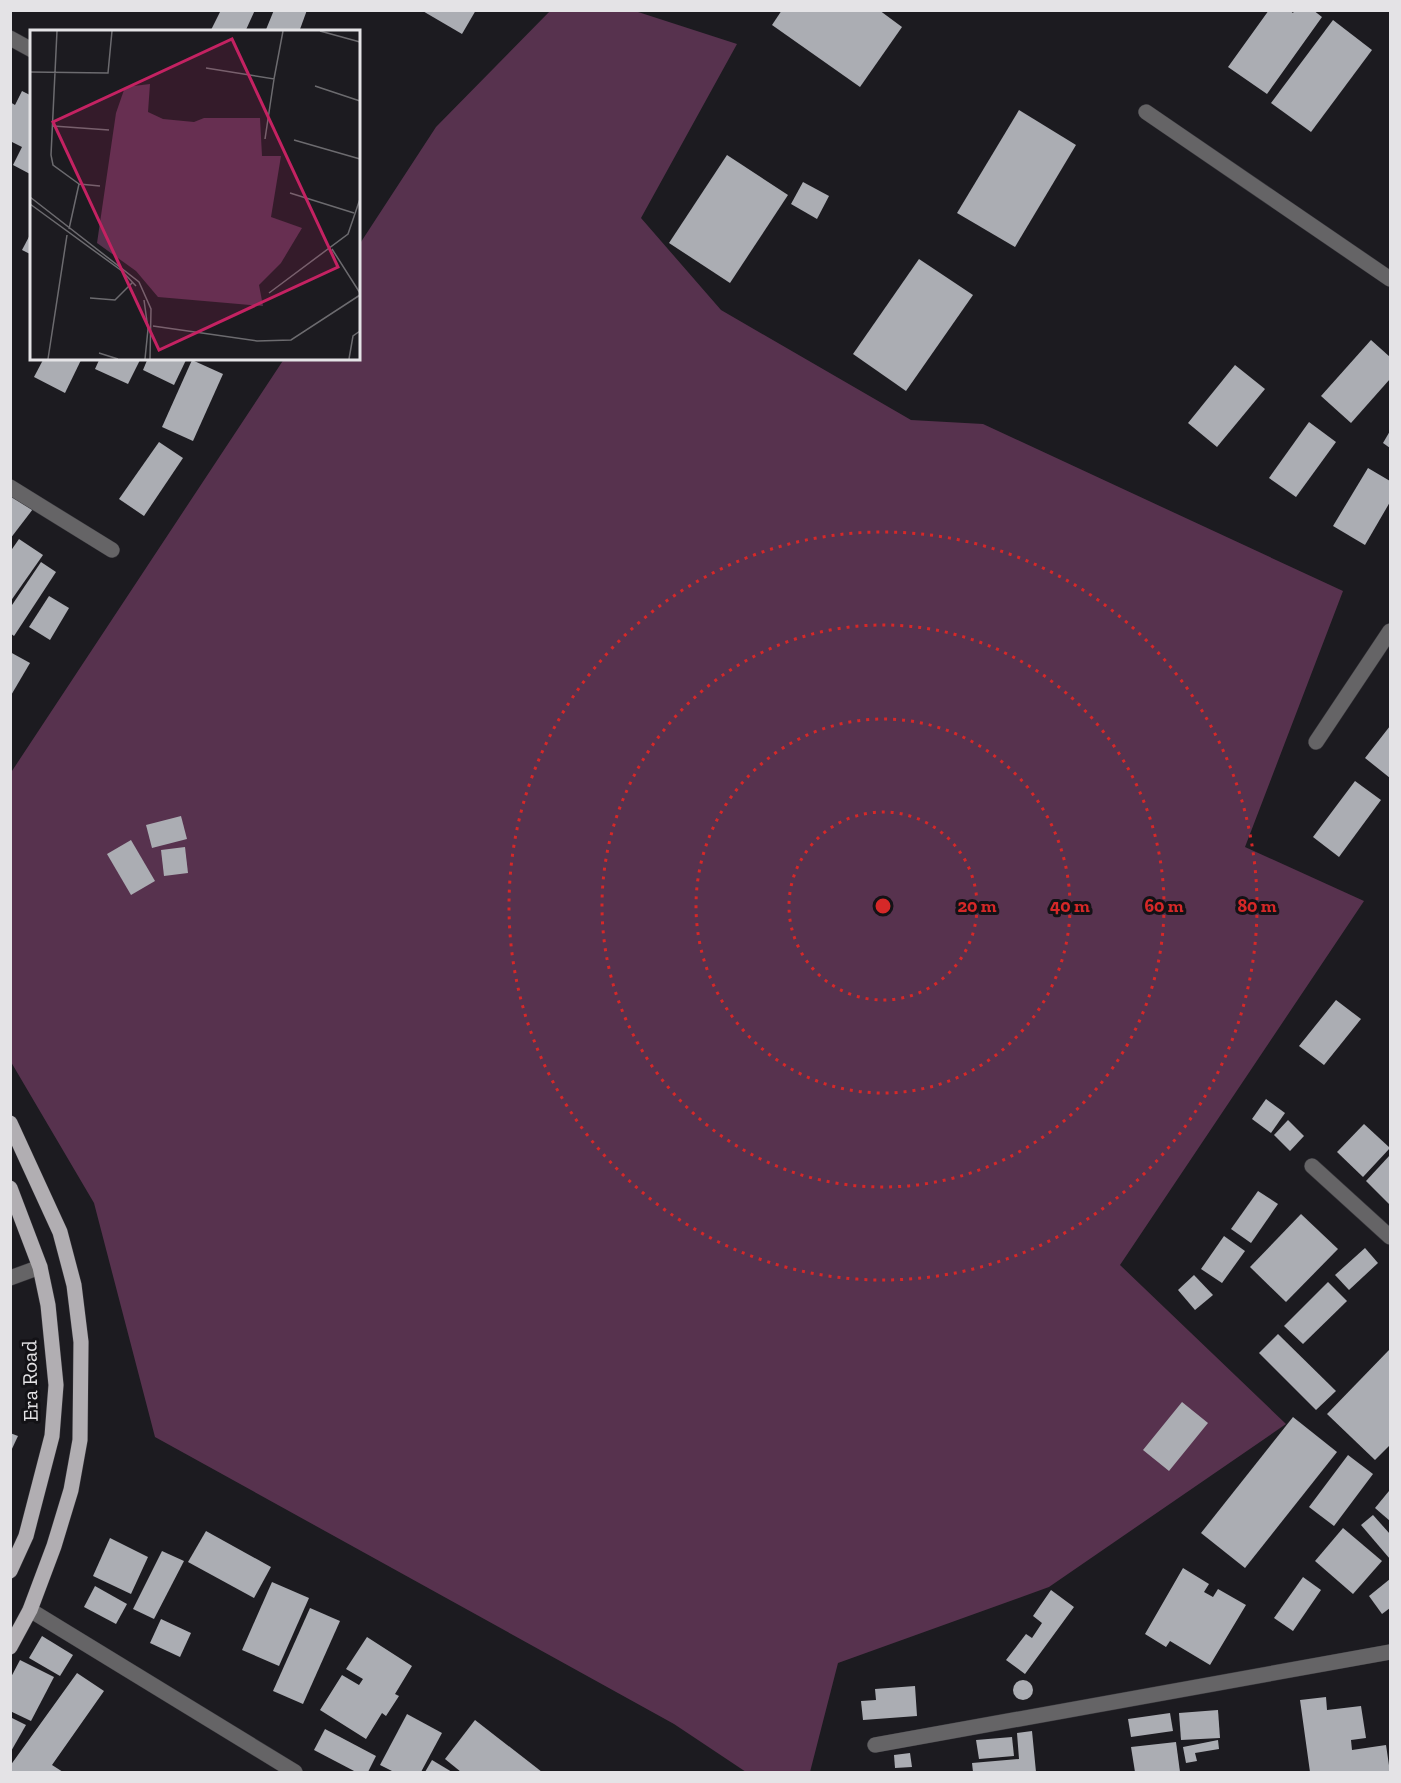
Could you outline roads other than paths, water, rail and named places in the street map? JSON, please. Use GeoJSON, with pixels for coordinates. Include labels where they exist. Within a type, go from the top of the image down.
{"type":"FeatureCollection","features":[{"type":"Feature","properties":{"kind":"main road"},"geometry":{"type":"LineString","coordinates":[[10,1123],[60,1232],[74,1285],[81,1342],[80,1440],[71,1490],[30,1610],[10,1647]]}},
{"type":"Feature","properties":{"kind":"main road","name":"Era Road"},"geometry":{"type":"LineString","coordinates":[[10,1188],[40,1267],[48,1305],[56,1385],[52,1436],[26,1536],[10,1571]]}},
{"type":"Feature","properties":{"kind":"street"},"geometry":{"type":"LineString","coordinates":[[10,38],[30,49]]}},
{"type":"Feature","properties":{"kind":"street"},"geometry":{"type":"LineString","coordinates":[[1146,112],[1390,279]]}},
{"type":"Feature","properties":{"kind":"street"},"geometry":{"type":"LineString","coordinates":[[10,487],[112,550]]}},
{"type":"Feature","properties":{"kind":"street"},"geometry":{"type":"LineString","coordinates":[[1316,742],[1390,631]]}},
{"type":"Feature","properties":{"kind":"street"},"geometry":{"type":"LineString","coordinates":[[1312,1166],[1390,1237]]}},
{"type":"Feature","properties":{"kind":"street"},"geometry":{"type":"LineString","coordinates":[[10,1278],[40,1267]]}},
{"type":"Feature","properties":{"kind":"street"},"geometry":{"type":"LineString","coordinates":[[30,1610],[295,1773]]}},
{"type":"Feature","properties":{"kind":"street"},"geometry":{"type":"LineString","coordinates":[[875,1745],[1390,1652]]}}]}
